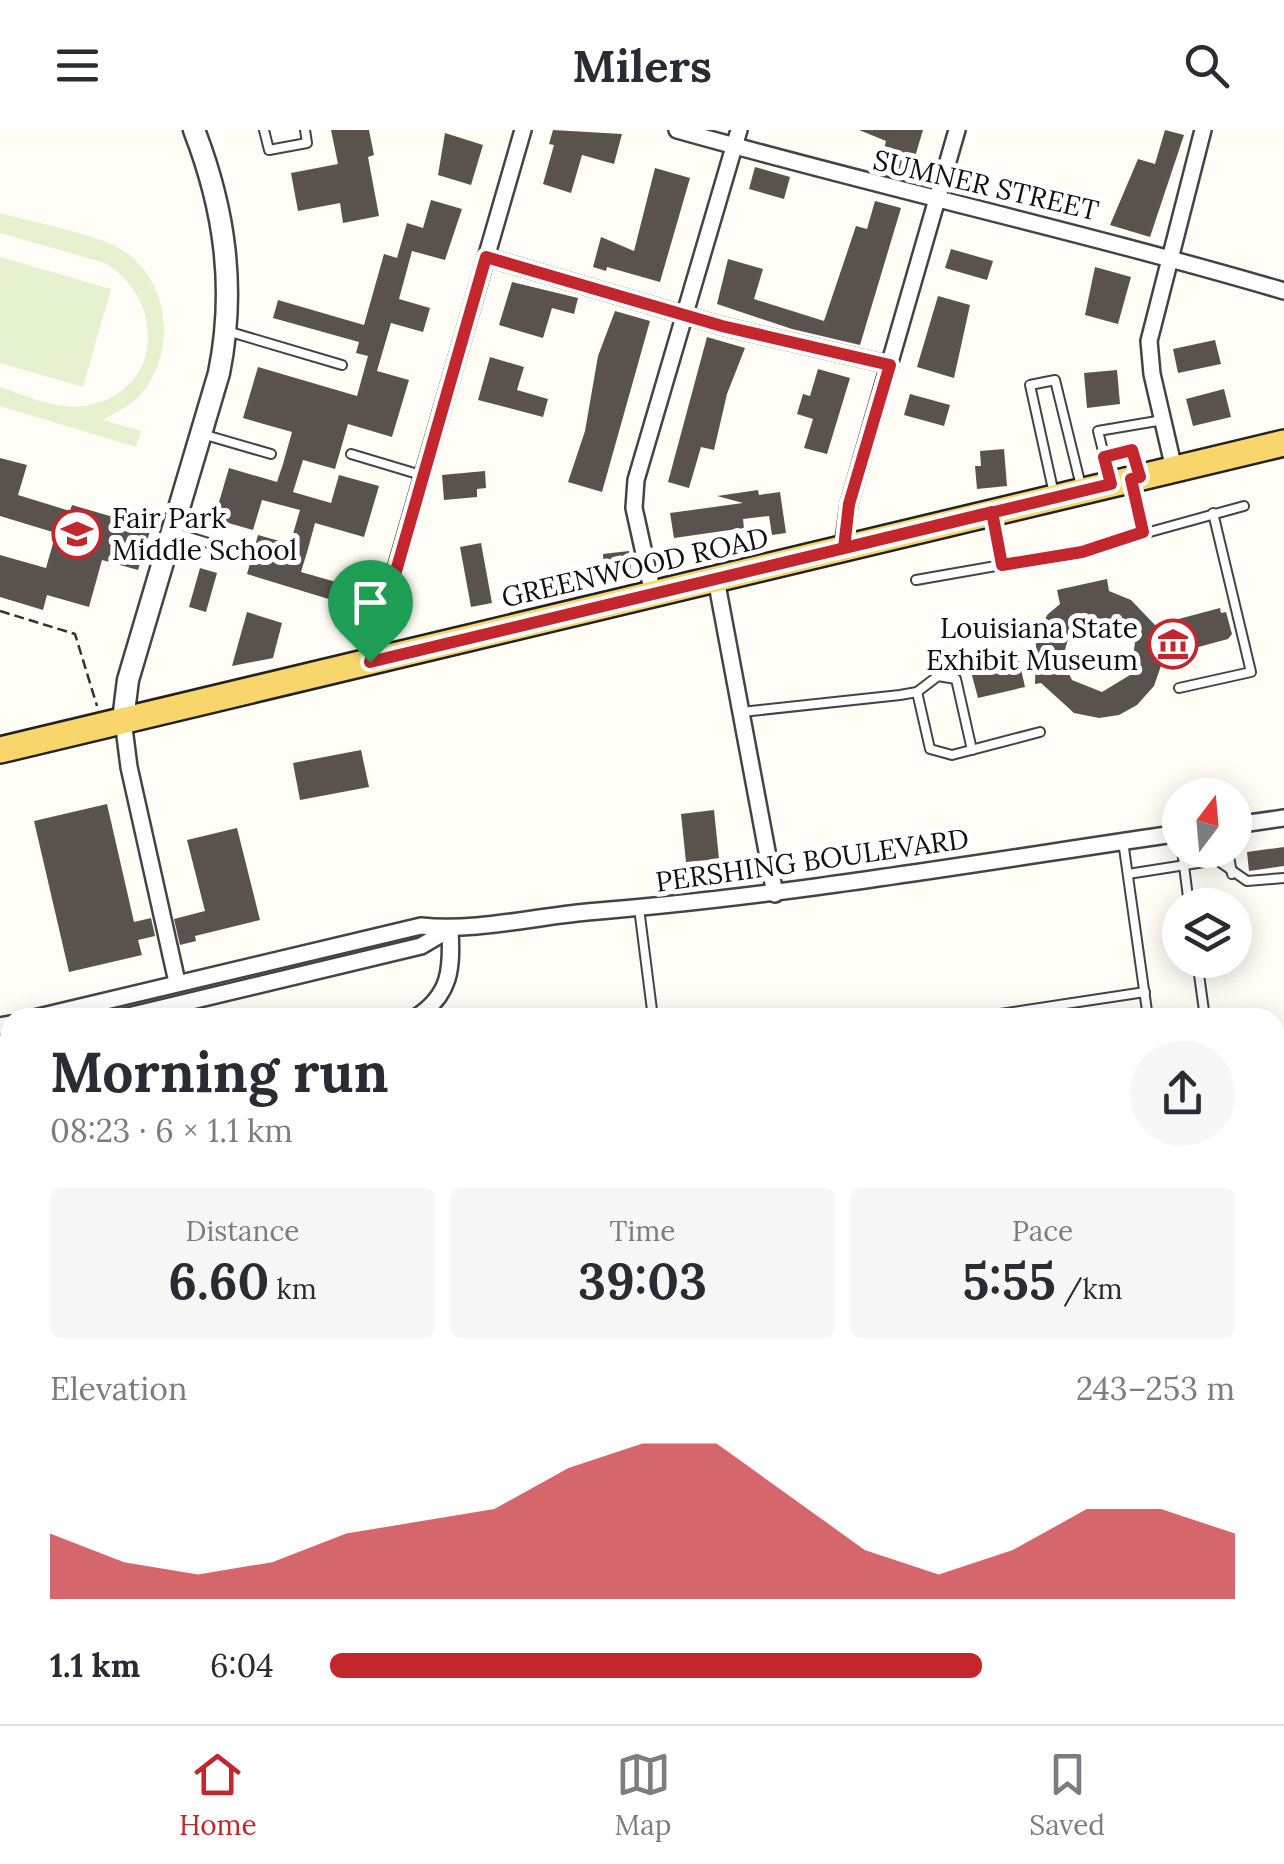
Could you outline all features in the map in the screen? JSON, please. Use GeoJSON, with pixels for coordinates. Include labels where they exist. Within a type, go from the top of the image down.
{"type":"FeatureCollection","features":[{"type":"Feature","properties":{"kind":"main road","name":"GREENWOOD ROAD"},"geometry":{"type":"LineString","coordinates":[[0,750],[1284,443]]}},
{"type":"Feature","properties":{"kind":"street"},"geometry":{"type":"LineString","coordinates":[[177,982],[129,767],[124,720],[128,680],[202,434],[226,332],[229,286],[224,234],[194,130]]}},
{"type":"Feature","properties":{"kind":"street"},"geometry":{"type":"LineString","coordinates":[[370,662],[523,130]]}},
{"type":"Feature","properties":{"kind":"street","name":"SUMNER STREET"},"geometry":{"type":"LineString","coordinates":[[676,130],[736,138],[937,202],[1096,236],[1284,291]]}},
{"type":"Feature","properties":{"kind":"street"},"geometry":{"type":"LineString","coordinates":[[844,548],[849,504],[957,130]]}},
{"type":"Feature","properties":{"kind":"street"},"geometry":{"type":"LineString","coordinates":[[1174,469],[1150,341],[1168,257],[1204,130]]}},
{"type":"Feature","properties":{"kind":"street"},"geometry":{"type":"LineString","coordinates":[[653,594],[634,497],[736,138]]}},
{"type":"Feature","properties":{"kind":"street"},"geometry":{"type":"LineString","coordinates":[[486,257],[829,354],[890,365]]}},
{"type":"Feature","properties":{"kind":"street"},"geometry":{"type":"LineString","coordinates":[[716,578],[776,894]]}},
{"type":"Feature","properties":{"kind":"street"},"geometry":{"type":"LineString","coordinates":[[1252,823],[1284,818]]}},
{"type":"Feature","properties":{"kind":"street","name":"PERSHING BOULEVARD"},"geometry":{"type":"LineString","coordinates":[[74,1008],[421,926],[450,929],[512,918],[776,894],[1162,837]]}},
{"type":"Feature","properties":{"kind":"street"},"geometry":{"type":"LineString","coordinates":[[430,1008],[449,982],[450,929]]}},
{"type":"Feature","properties":{"kind":"street","name":"PERSHING BOULEVARD"},"geometry":{"type":"LineString","coordinates":[[162,1008],[421,946],[450,929]]}},
{"type":"Feature","properties":{"kind":"lane"},"geometry":{"type":"LineString","coordinates":[[264,130],[269,150],[307,143],[305,130]]}},
{"type":"Feature","properties":{"kind":"lane"},"geometry":{"type":"LineString","coordinates":[[226,332],[342,364]]}},
{"type":"Feature","properties":{"kind":"lane"},"geometry":{"type":"LineString","coordinates":[[1055,498],[1030,385],[1055,380],[1082,491]]}},
{"type":"Feature","properties":{"kind":"lane"},"geometry":{"type":"LineString","coordinates":[[1127,480],[1104,457],[1098,431],[1163,420]]}},
{"type":"Feature","properties":{"kind":"lane"},"geometry":{"type":"LineString","coordinates":[[1127,426],[1132,450],[1127,480],[1143,532]]}},
{"type":"Feature","properties":{"kind":"lane"},"geometry":{"type":"LineString","coordinates":[[202,434],[272,454]]}},
{"type":"Feature","properties":{"kind":"lane"},"geometry":{"type":"LineString","coordinates":[[1104,457],[1132,450]]}},
{"type":"Feature","properties":{"kind":"lane"},"geometry":{"type":"LineString","coordinates":[[351,454],[421,475]]}},
{"type":"Feature","properties":{"kind":"lane"},"geometry":{"type":"LineString","coordinates":[[916,580],[1082,552],[1244,506]]}},
{"type":"Feature","properties":{"kind":"lane"},"geometry":{"type":"LineString","coordinates":[[992,512],[1002,565]]}},
{"type":"Feature","properties":{"kind":"lane"},"geometry":{"type":"LineString","coordinates":[[1178,688],[1251,672],[1213,514]]}},
{"type":"Feature","properties":{"kind":"lane"},"geometry":{"type":"LineString","coordinates":[[172,531],[244,554]]}},
{"type":"Feature","properties":{"kind":"lane"},"geometry":{"type":"LineString","coordinates":[[742,712],[916,692],[938,676],[956,679],[972,750]]}},
{"type":"Feature","properties":{"kind":"lane"},"geometry":{"type":"LineString","coordinates":[[916,692],[930,748],[952,755],[1040,732]]}},
{"type":"Feature","properties":{"kind":"lane"},"geometry":{"type":"LineString","coordinates":[[1123,842],[1146,1008]]}},
{"type":"Feature","properties":{"kind":"lane"},"geometry":{"type":"LineString","coordinates":[[1128,874],[1162,868]]}},
{"type":"Feature","properties":{"kind":"lane"},"geometry":{"type":"LineString","coordinates":[[1226,868],[1247,882],[1284,878]]}},
{"type":"Feature","properties":{"kind":"lane"},"geometry":{"type":"LineString","coordinates":[[1231,868],[1232,874]]}},
{"type":"Feature","properties":{"kind":"lane"},"geometry":{"type":"LineString","coordinates":[[638,908],[652,1008]]}},
{"type":"Feature","properties":{"kind":"lane"},"geometry":{"type":"LineString","coordinates":[[1199,978],[1204,1008]]}},
{"type":"Feature","properties":{"kind":"lane"},"geometry":{"type":"LineString","coordinates":[[1039,1008],[1144,992]]}},
{"type":"Feature","properties":{"kind":"path"},"geometry":{"type":"LineString","coordinates":[[0,611],[75,634],[97,707]]}},
{"type":"Feature","properties":{"kind":"green space"},"geometry":{"type":"Polygon","coordinates":[[[0,213],[111,244],[131,256],[146,272],[162,312],[161,355],[141,394],[103,420],[141,431],[136,447],[0,406],[0,387],[62,406],[83,406],[109,398],[129,384],[142,366],[148,345],[147,322],[139,300],[125,280],[105,263],[0,233],[0,213]]]}},
{"type":"Feature","properties":{"kind":"green space"},"geometry":{"type":"Polygon","coordinates":[[[0,257],[111,289],[83,387],[0,363],[0,257]]]}},
{"type":"Feature","properties":{"kind":"building"},"geometry":{"type":"Polygon","coordinates":[[[331,130],[369,130],[374,155],[368,157],[379,216],[343,223],[340,203],[298,211],[291,173],[338,164],[331,130]]]}},
{"type":"Feature","properties":{"kind":"building"},"geometry":{"type":"Polygon","coordinates":[[[553,130],[622,134],[614,164],[582,155],[571,193],[543,184],[554,145],[549,144],[553,130]]]}},
{"type":"Feature","properties":{"kind":"building"},"geometry":{"type":"Polygon","coordinates":[[[859,130],[923,130],[909,177],[879,168],[886,141],[859,130]]]}},
{"type":"Feature","properties":{"kind":"building"},"geometry":{"type":"Polygon","coordinates":[[[1165,130],[1184,135],[1150,237],[1110,225],[1138,159],[1155,164],[1165,130]]]}},
{"type":"Feature","properties":{"kind":"building"},"geometry":{"type":"Polygon","coordinates":[[[445,133],[483,145],[471,185],[438,175],[445,133]]]}},
{"type":"Feature","properties":{"kind":"building"},"geometry":{"type":"Polygon","coordinates":[[[755,167],[790,177],[784,199],[749,189],[755,167]]]}},
{"type":"Feature","properties":{"kind":"building"},"geometry":{"type":"Polygon","coordinates":[[[655,168],[690,178],[660,282],[607,267],[606,271],[593,267],[601,237],[634,251],[655,168]]]}},
{"type":"Feature","properties":{"kind":"building"},"geometry":{"type":"Polygon","coordinates":[[[431,200],[462,209],[445,260],[412,251],[399,299],[430,308],[423,332],[391,323],[377,371],[409,380],[392,437],[348,424],[335,469],[303,460],[293,492],[331,503],[339,475],[379,486],[364,537],[315,523],[301,572],[350,586],[345,604],[247,574],[258,535],[290,544],[300,510],[262,500],[253,530],[214,519],[229,468],[277,482],[283,464],[292,432],[243,418],[258,367],[357,396],[368,356],[356,353],[359,342],[273,318],[278,300],[364,325],[384,254],[397,258],[407,223],[423,228],[431,200]]]}},
{"type":"Feature","properties":{"kind":"building"},"geometry":{"type":"Polygon","coordinates":[[[875,201],[901,208],[860,345],[792,329],[717,304],[728,259],[763,269],[754,299],[824,321],[856,226],[867,229],[875,201]]]}},
{"type":"Feature","properties":{"kind":"building"},"geometry":{"type":"Polygon","coordinates":[[[951,249],[993,261],[987,280],[945,268],[951,249]]]}},
{"type":"Feature","properties":{"kind":"building"},"geometry":{"type":"Polygon","coordinates":[[[1095,267],[1131,277],[1118,324],[1085,315],[1095,267]]]}},
{"type":"Feature","properties":{"kind":"building"},"geometry":{"type":"Polygon","coordinates":[[[512,282],[578,298],[574,314],[552,308],[543,338],[499,325],[512,282]]]}},
{"type":"Feature","properties":{"kind":"building"},"geometry":{"type":"Polygon","coordinates":[[[938,296],[970,305],[954,378],[917,367],[938,296]]]}},
{"type":"Feature","properties":{"kind":"building"},"geometry":{"type":"Polygon","coordinates":[[[615,311],[650,321],[602,492],[568,482],[585,431],[598,356],[615,311]]]}},
{"type":"Feature","properties":{"kind":"building"},"geometry":{"type":"Polygon","coordinates":[[[707,337],[745,348],[727,394],[714,450],[701,447],[689,488],[668,482],[707,337]]]}},
{"type":"Feature","properties":{"kind":"building"},"geometry":{"type":"Polygon","coordinates":[[[1215,340],[1221,364],[1178,373],[1173,349],[1215,340]]]}},
{"type":"Feature","properties":{"kind":"building"},"geometry":{"type":"Polygon","coordinates":[[[490,357],[524,367],[517,390],[548,399],[543,417],[478,400],[490,357]]]}},
{"type":"Feature","properties":{"kind":"building"},"geometry":{"type":"Polygon","coordinates":[[[818,369],[850,378],[827,454],[804,448],[813,419],[797,414],[803,394],[810,396],[818,369]]]}},
{"type":"Feature","properties":{"kind":"building"},"geometry":{"type":"Polygon","coordinates":[[[1117,370],[1120,404],[1087,408],[1084,373],[1117,370]]]}},
{"type":"Feature","properties":{"kind":"building"},"geometry":{"type":"Polygon","coordinates":[[[1224,389],[1231,417],[1193,426],[1186,399],[1224,389]]]}},
{"type":"Feature","properties":{"kind":"building"},"geometry":{"type":"Polygon","coordinates":[[[910,394],[950,405],[944,426],[904,415],[910,394]]]}},
{"type":"Feature","properties":{"kind":"building"},"geometry":{"type":"Polygon","coordinates":[[[1004,449],[1007,486],[977,489],[975,466],[981,466],[980,451],[1004,449]]]}},
{"type":"Feature","properties":{"kind":"building"},"geometry":{"type":"Polygon","coordinates":[[[0,458],[27,465],[18,495],[70,511],[72,505],[151,528],[138,570],[102,560],[89,607],[47,595],[43,610],[0,597],[0,555],[46,568],[56,533],[0,516],[0,458]]]}},
{"type":"Feature","properties":{"kind":"building"},"geometry":{"type":"Polygon","coordinates":[[[485,471],[486,488],[477,489],[477,497],[444,500],[442,475],[485,471]]]}},
{"type":"Feature","properties":{"kind":"building"},"geometry":{"type":"Polygon","coordinates":[[[758,490],[759,495],[780,492],[786,533],[772,535],[769,516],[743,519],[744,528],[674,538],[670,513],[743,503],[717,496],[758,490]]]}},
{"type":"Feature","properties":{"kind":"building"},"geometry":{"type":"Polygon","coordinates":[[[481,543],[492,603],[471,607],[460,547],[481,543]]]}},
{"type":"Feature","properties":{"kind":"building"},"geometry":{"type":"Polygon","coordinates":[[[629,551],[632,578],[605,580],[603,554],[629,551]]]}},
{"type":"Feature","properties":{"kind":"building"},"geometry":{"type":"Polygon","coordinates":[[[200,568],[217,573],[206,612],[189,607],[200,568]]]}},
{"type":"Feature","properties":{"kind":"building","name":"Louisiana State Exhibit Museum"},"geometry":{"type":"Polygon","coordinates":[[[1107,579],[1109,591],[1131,600],[1155,625],[1162,623],[1162,663],[1154,686],[1137,705],[1119,715],[1099,718],[1074,713],[1041,683],[1035,684],[1036,644],[1047,615],[1060,604],[1057,590],[1107,579]],[[1090,618],[1071,629],[1062,660],[1072,680],[1102,692],[1130,675],[1135,643],[1112,620],[1090,618]]]}},
{"type":"Feature","properties":{"kind":"building"},"geometry":{"type":"Polygon","coordinates":[[[1220,608],[1221,613],[1226,612],[1232,634],[1228,639],[1180,652],[1171,621],[1220,608]]]}},
{"type":"Feature","properties":{"kind":"building"},"geometry":{"type":"Polygon","coordinates":[[[247,612],[282,623],[273,658],[232,666],[247,612]]]}},
{"type":"Feature","properties":{"kind":"building"},"geometry":{"type":"Polygon","coordinates":[[[1018,656],[1025,687],[978,698],[970,668],[1018,656]]]}},
{"type":"Feature","properties":{"kind":"building"},"geometry":{"type":"Polygon","coordinates":[[[361,750],[369,787],[300,800],[293,763],[361,750]]]}},
{"type":"Feature","properties":{"kind":"building"},"geometry":{"type":"Polygon","coordinates":[[[107,804],[134,922],[151,918],[155,936],[138,940],[142,955],[69,972],[34,821],[107,804]]]}},
{"type":"Feature","properties":{"kind":"building"},"geometry":{"type":"Polygon","coordinates":[[[714,810],[719,859],[686,862],[681,814],[714,810]]]}},
{"type":"Feature","properties":{"kind":"building"},"geometry":{"type":"Polygon","coordinates":[[[237,828],[260,920],[195,936],[196,941],[180,945],[174,919],[205,911],[187,840],[237,828]]]}},
{"type":"Feature","properties":{"kind":"building"},"geometry":{"type":"Polygon","coordinates":[[[1284,847],[1284,866],[1249,871],[1252,851],[1284,847]]]}},
{"type":"Feature","properties":{"kind":"place","name":"Fair Park Middle School"},"geometry":{"type":"Point","coordinates":[77,534]}},
{"type":"Feature","properties":{"kind":"place","name":"Louisiana State Exhibit Museum"},"geometry":{"type":"Point","coordinates":[1173,644]}},
{"type":"Feature","properties":{"kind":"route"},"geometry":{"type":"LineString","coordinates":[[370,662],[376,626],[486,257],[722,326],[829,354],[890,365],[849,504],[845,526],[844,548],[918,530],[992,512],[1002,565],[1082,552],[1143,532],[1131,479],[1140,477],[1132,450],[1104,457],[1111,484],[1082,491],[918,530],[370,662]]}}]}
